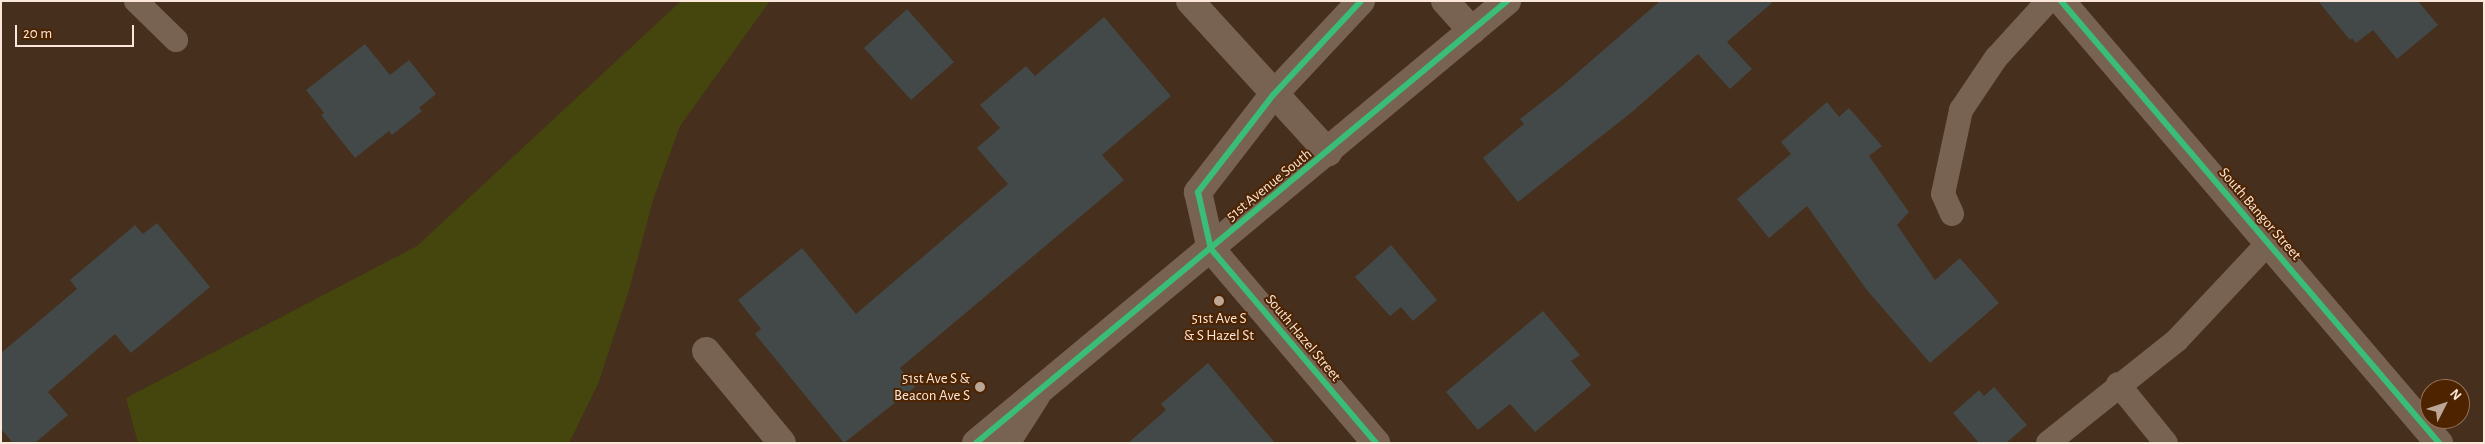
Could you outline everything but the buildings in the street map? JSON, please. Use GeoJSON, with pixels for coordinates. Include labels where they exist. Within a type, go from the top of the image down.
{"type":"FeatureCollection","features":[{"type":"Feature","properties":{"kind":"street"},"geometry":{"type":"LineString","coordinates":[[1190,1],[1273,95],[1328,152]]}},
{"type":"Feature","properties":{"kind":"street"},"geometry":{"type":"LineString","coordinates":[[1210,249],[1198,192],[1273,95],[1360,1]]}},
{"type":"Feature","properties":{"kind":"street"},"geometry":{"type":"LineString","coordinates":[[1445,1],[1472,30]]}},
{"type":"Feature","properties":{"kind":"street","name":"51st Avenue South"},"geometry":{"type":"LineString","coordinates":[[976,443],[1328,152],[1506,1]]}},
{"type":"Feature","properties":{"kind":"street","name":"South Bangor Street"},"geometry":{"type":"LineString","coordinates":[[2061,1],[2439,443]]}},
{"type":"Feature","properties":{"kind":"street","name":"South Hazel Street"},"geometry":{"type":"LineString","coordinates":[[1210,249],[1376,443]]}},
{"type":"Feature","properties":{"kind":"street"},"geometry":{"type":"LineString","coordinates":[[706,351],[782,443]]}},
{"type":"Feature","properties":{"kind":"street"},"geometry":{"type":"LineString","coordinates":[[1006,443],[1038,392]]}},
{"type":"Feature","properties":{"kind":"lane"},"geometry":{"type":"LineString","coordinates":[[136,1],[176,40]]}},
{"type":"Feature","properties":{"kind":"lane"},"geometry":{"type":"LineString","coordinates":[[1952,214],[1943,194],[1961,110],[1996,58],[2048,1]]}},
{"type":"Feature","properties":{"kind":"lane"},"geometry":{"type":"LineString","coordinates":[[2048,443],[2118,384],[2177,340],[2268,243]]}},
{"type":"Feature","properties":{"kind":"lane"},"geometry":{"type":"LineString","coordinates":[[2118,384],[2166,443]]}},
{"type":"Feature","properties":{"kind":"shaded area"},"geometry":{"type":"Polygon","coordinates":[[[681,1],[770,1],[680,126],[653,200],[630,287],[598,384],[569,443],[138,443],[126,398],[417,246],[681,1]]]}},
{"type":"Feature","properties":{"kind":"cycle path"},"geometry":{"type":"LineString","coordinates":[[1361,1],[1273,95],[1198,192],[1211,249],[1376,443]]}},
{"type":"Feature","properties":{"kind":"cycle path"},"geometry":{"type":"LineString","coordinates":[[976,443],[1507,1]]}},
{"type":"Feature","properties":{"kind":"cycle path"},"geometry":{"type":"LineString","coordinates":[[2061,1],[2439,443]]}},
{"type":"Feature","properties":{"kind":"place","name":"51st Ave S & S Hazel St"},"geometry":{"type":"Point","coordinates":[1219,301]}},
{"type":"Feature","properties":{"kind":"place","name":"51st Ave S & Beacon Ave S"},"geometry":{"type":"Point","coordinates":[980,387]}}]}
